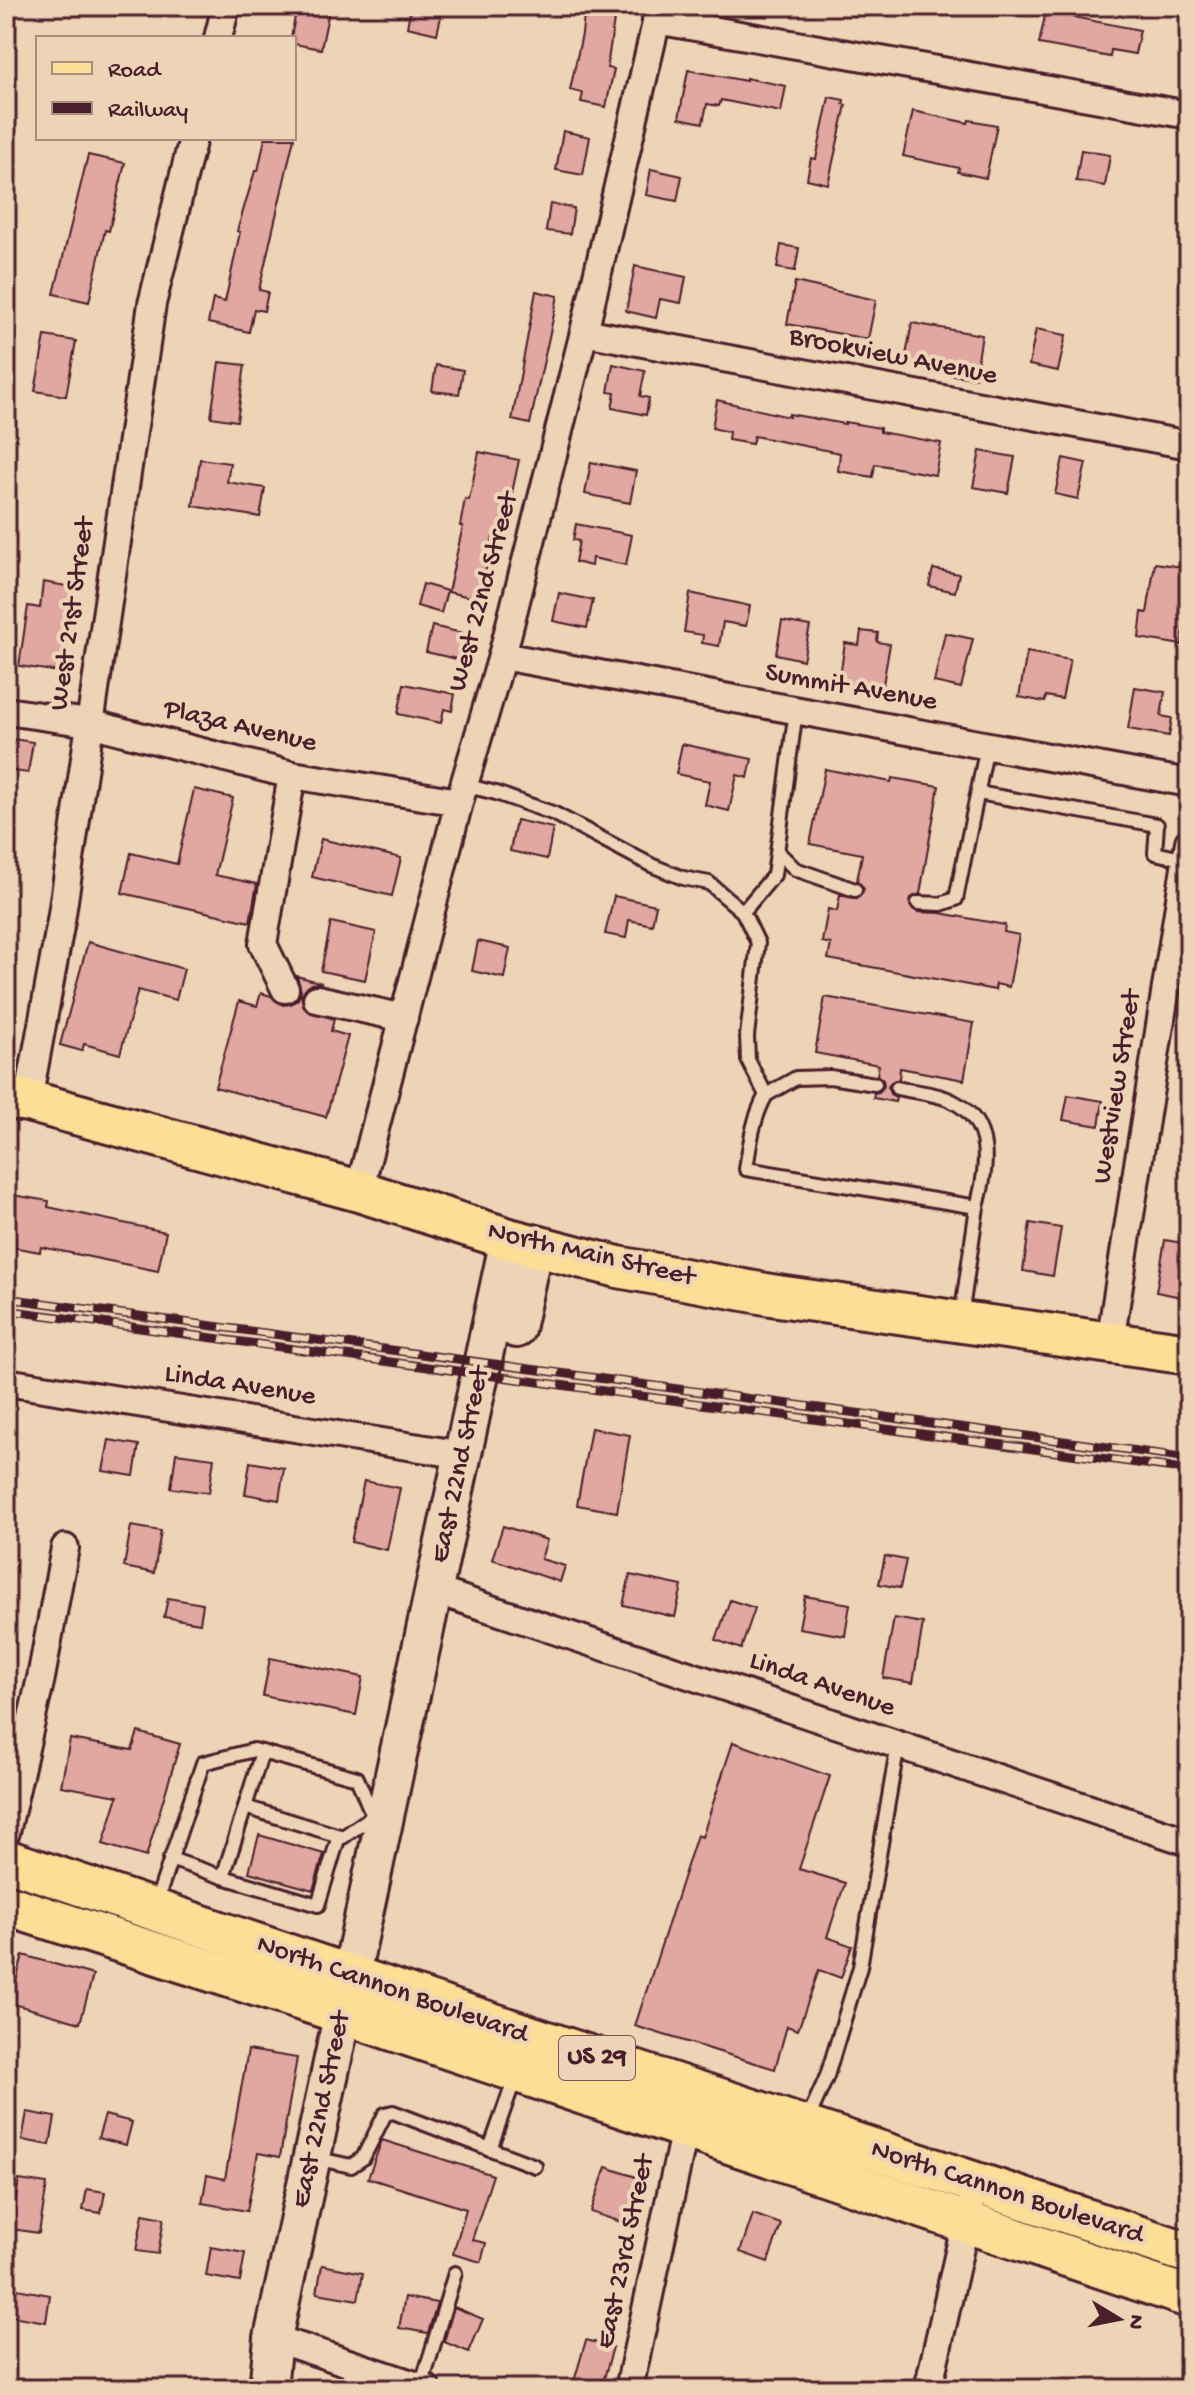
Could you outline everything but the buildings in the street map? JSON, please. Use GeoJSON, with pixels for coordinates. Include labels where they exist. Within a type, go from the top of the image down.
{"type":"FeatureCollection","features":[{"type":"Feature","properties":{"kind":"main road","name":"North Main Street"},"geometry":{"type":"LineString","coordinates":[[17,1099],[359,1191],[522,1242],[618,1267],[771,1295],[1189,1354]]}},
{"type":"Feature","properties":{"kind":"main road","name":"East 22nd Street"},"geometry":{"type":"LineString","coordinates":[[445,1593],[464,1455],[522,1242]]}},
{"type":"Feature","properties":{"kind":"main road","name":"East 22nd Street"},"geometry":{"type":"LineString","coordinates":[[268,2389],[273,2338],[384,1807],[408,1700],[445,1593],[522,1242]]}},
{"type":"Feature","properties":{"kind":"main road","name":"North Cannon Boulevard"},"geometry":{"type":"LineString","coordinates":[[6,1860],[154,1910],[517,2072],[1189,2297]]}},
{"type":"Feature","properties":{"kind":"main road","name":"North Cannon Boulevard"},"geometry":{"type":"LineString","coordinates":[[6,1905],[346,1995],[805,2126],[1189,2253]]}},
{"type":"Feature","properties":{"kind":"street"},"geometry":{"type":"LineString","coordinates":[[218,36],[226,6]]}},
{"type":"Feature","properties":{"kind":"street"},"geometry":{"type":"LineString","coordinates":[[658,13],[1189,115]]}},
{"type":"Feature","properties":{"kind":"street","name":"West 22nd Street"},"geometry":{"type":"LineString","coordinates":[[359,1191],[462,793],[502,656],[584,332],[658,13]]}},
{"type":"Feature","properties":{"kind":"street","name":"West 21st Street"},"geometry":{"type":"LineString","coordinates":[[17,1099],[61,921],[152,304],[193,140]]}},
{"type":"Feature","properties":{"kind":"street","name":"Brookview Avenue"},"geometry":{"type":"LineString","coordinates":[[584,332],[1189,445]]}},
{"type":"Feature","properties":{"kind":"street","name":"Summit Avenue"},"geometry":{"type":"LineString","coordinates":[[502,656],[1189,783]]}},
{"type":"Feature","properties":{"kind":"street","name":"Plaza Avenue"},"geometry":{"type":"LineString","coordinates":[[6,711],[89,723],[292,775],[462,793]]}},
{"type":"Feature","properties":{"kind":"street"},"geometry":{"type":"LineString","coordinates":[[285,989],[263,944],[292,775]]}},
{"type":"Feature","properties":{"kind":"street","name":"Westview Street"},"geometry":{"type":"LineString","coordinates":[[1110,1342],[1188,851]]}},
{"type":"Feature","properties":{"kind":"street"},"geometry":{"type":"LineString","coordinates":[[317,999],[404,1018]]}},
{"type":"Feature","properties":{"kind":"street","name":"Linda Avenue"},"geometry":{"type":"LineString","coordinates":[[6,1382],[464,1455]]}},
{"type":"Feature","properties":{"kind":"street"},"geometry":{"type":"LineString","coordinates":[[6,1832],[41,1678],[65,1548]]}},
{"type":"Feature","properties":{"kind":"street","name":"Linda Avenue"},"geometry":{"type":"LineString","coordinates":[[445,1593],[1189,1842]]}},
{"type":"Feature","properties":{"kind":"street","name":"East 23rd Street"},"geometry":{"type":"LineString","coordinates":[[629,2389],[685,2128]]}},
{"type":"Feature","properties":{"kind":"street"},"geometry":{"type":"LineString","coordinates":[[933,2388],[976,2181]]}},
{"type":"Feature","properties":{"kind":"street"},"geometry":{"type":"LineString","coordinates":[[273,2338],[424,2388]]}},
{"type":"Feature","properties":{"kind":"lane"},"geometry":{"type":"LineString","coordinates":[[743,912],[774,875],[796,710]]}},
{"type":"Feature","properties":{"kind":"lane"},"geometry":{"type":"LineString","coordinates":[[918,903],[941,904],[956,899],[987,746]]}},
{"type":"Feature","properties":{"kind":"lane"},"geometry":{"type":"LineString","coordinates":[[462,793],[496,793],[555,814],[651,865],[683,878],[709,883],[743,912],[758,943],[747,1036],[748,1060],[766,1095]]}},
{"type":"Feature","properties":{"kind":"lane"},"geometry":{"type":"LineString","coordinates":[[978,793],[1157,825],[1155,853],[1188,851]]}},
{"type":"Feature","properties":{"kind":"lane"},"geometry":{"type":"LineString","coordinates":[[778,852],[795,869],[855,890]]}},
{"type":"Feature","properties":{"kind":"lane"},"geometry":{"type":"LineString","coordinates":[[875,1084],[830,1077],[796,1078],[766,1095],[758,1109],[746,1169],[977,1207]]}},
{"type":"Feature","properties":{"kind":"lane"},"geometry":{"type":"LineString","coordinates":[[897,1088],[952,1101],[973,1117],[985,1143],[986,1172],[977,1207],[960,1321]]}},
{"type":"Feature","properties":{"kind":"lane"},"geometry":{"type":"LineString","coordinates":[[805,2126],[827,2076],[860,1967],[898,1744]]}},
{"type":"Feature","properties":{"kind":"lane"},"geometry":{"type":"LineString","coordinates":[[154,1910],[203,1763],[254,1750],[357,1778],[384,1807],[343,1837],[245,1807]]}},
{"type":"Feature","properties":{"kind":"lane"},"geometry":{"type":"LineString","coordinates":[[223,1877],[262,1752]]}},
{"type":"Feature","properties":{"kind":"lane"},"geometry":{"type":"LineString","coordinates":[[170,1859],[318,1905],[339,1836]]}},
{"type":"Feature","properties":{"kind":"lane"},"geometry":{"type":"LineString","coordinates":[[490,2149],[517,2072]]}},
{"type":"Feature","properties":{"kind":"lane"},"geometry":{"type":"LineString","coordinates":[[312,2157],[351,2166],[363,2158],[385,2114],[393,2112],[535,2166]]}},
{"type":"Feature","properties":{"kind":"lane"},"geometry":{"type":"LineString","coordinates":[[424,2388],[455,2273]]}},
{"type":"Feature","properties":{"kind":"railway"},"geometry":{"type":"LineString","coordinates":[[6,1298],[1189,1458]]}},
{"type":"Feature","properties":{"kind":"railway"},"geometry":{"type":"LineString","coordinates":[[6,1310],[1189,1470]]}}]}
